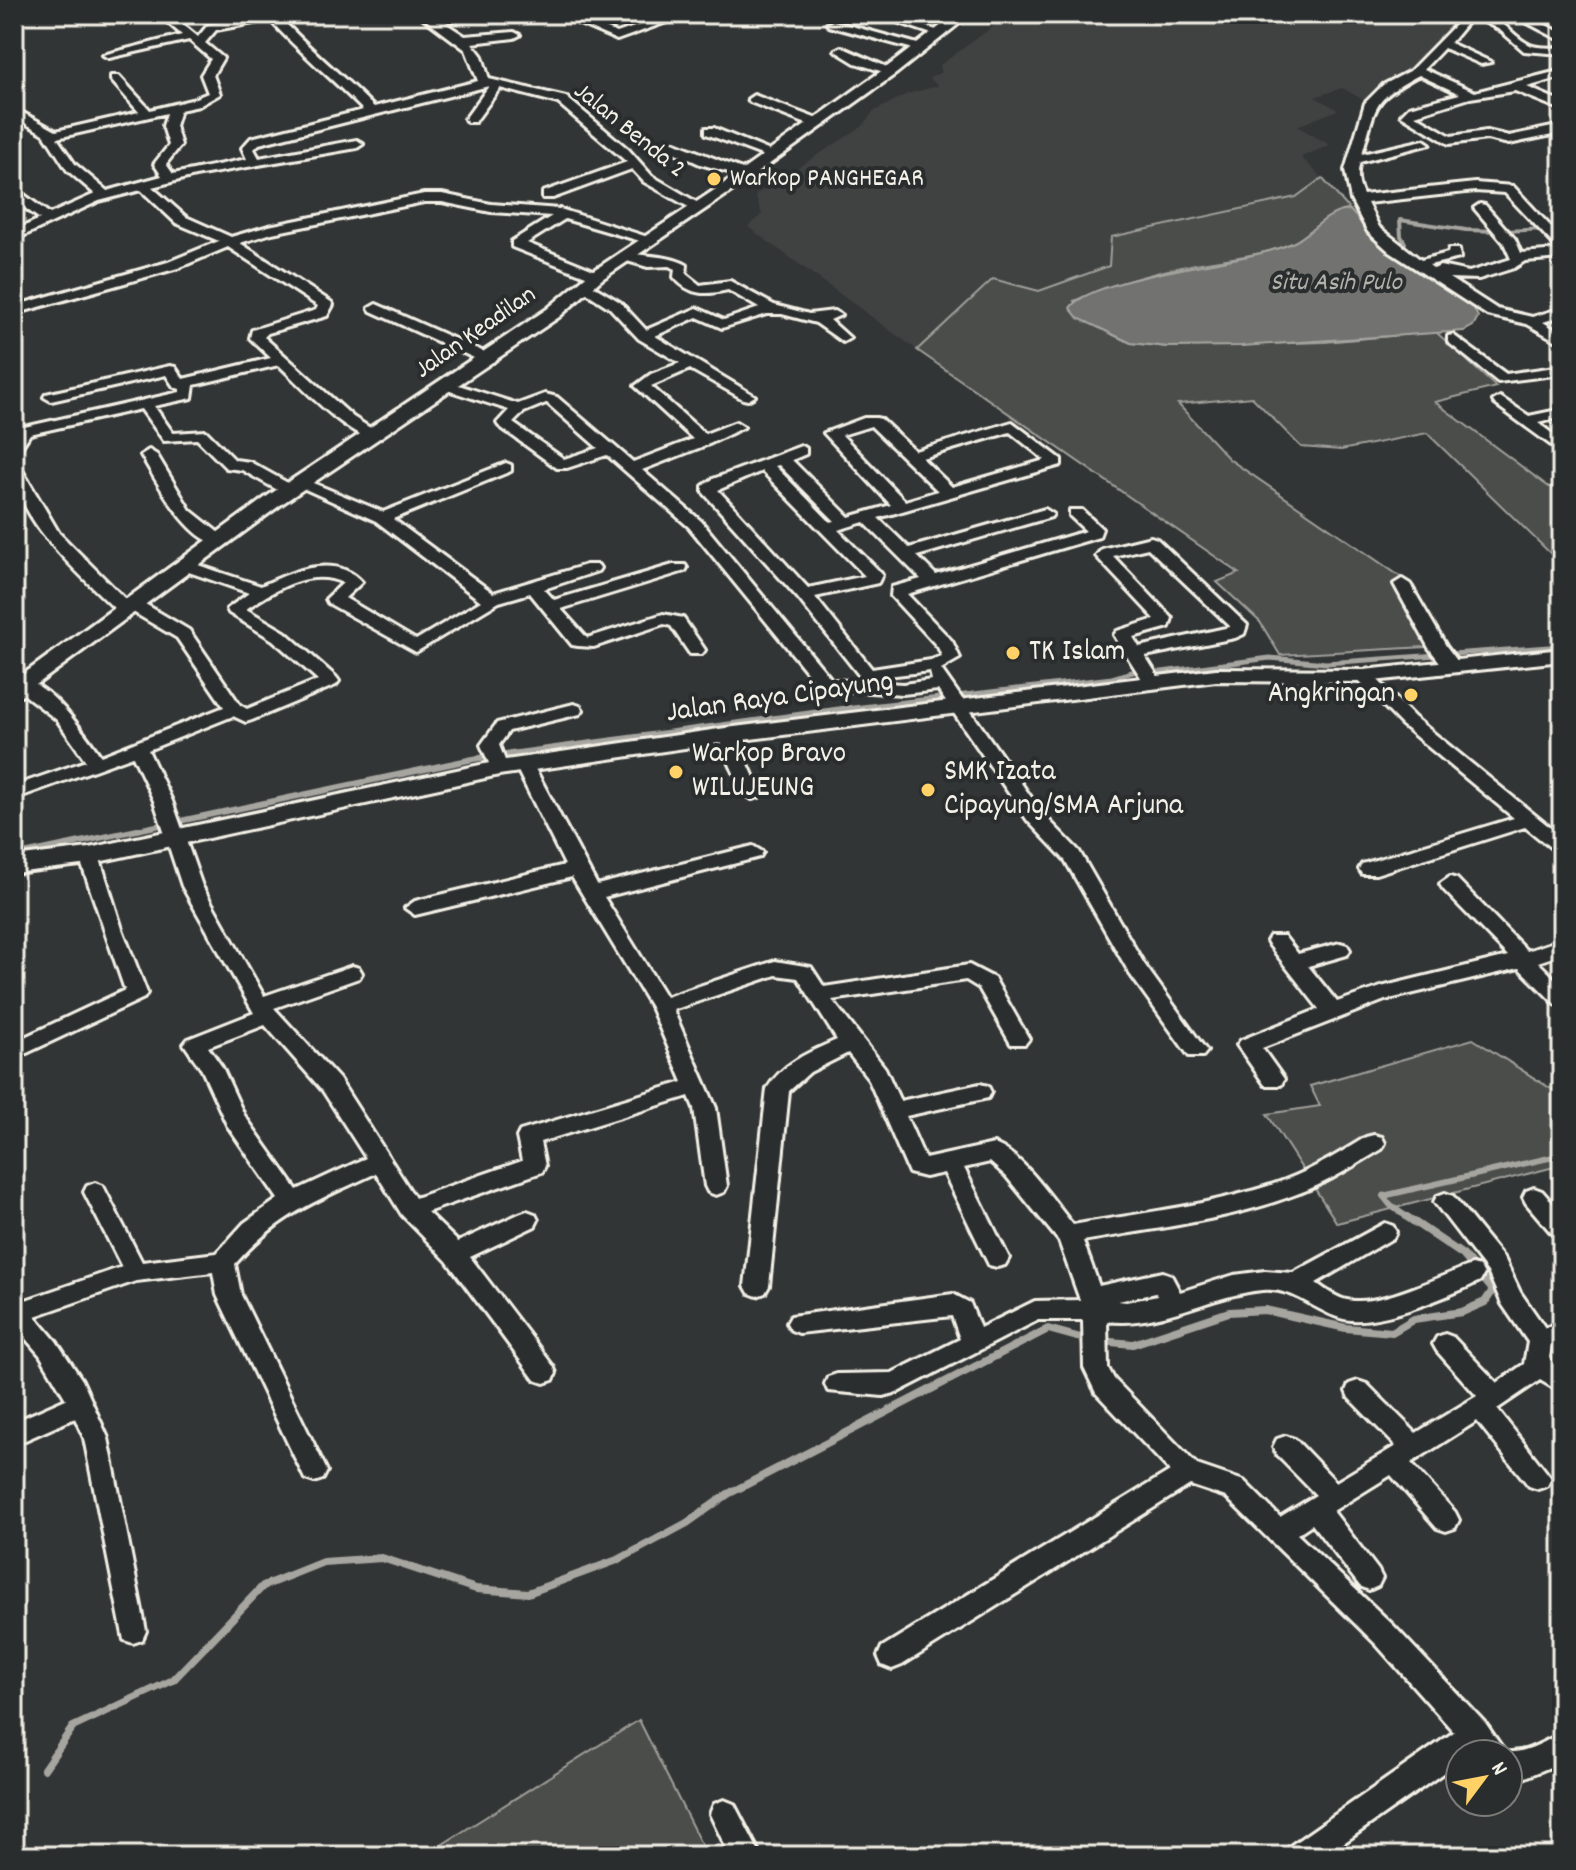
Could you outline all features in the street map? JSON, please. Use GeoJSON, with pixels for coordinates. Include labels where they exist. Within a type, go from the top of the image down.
{"type":"FeatureCollection","features":[{"type":"Feature","properties":{"kind":"main road","name":"Jalan Keadilan"},"geometry":{"type":"LineString","coordinates":[[18,688],[218,540],[553,313],[647,239],[699,207],[890,71],[964,14]]}},
{"type":"Feature","properties":{"kind":"main road","name":"Jalan Raya Cipayung"},"geometry":{"type":"LineString","coordinates":[[14,865],[89,856],[175,833],[497,766],[524,765],[726,735],[945,686],[1144,669],[1364,676],[1445,657],[1562,655]]}},
{"type":"Feature","properties":{"kind":"street"},"geometry":{"type":"LineString","coordinates":[[104,195],[71,167],[49,137],[146,112],[175,108],[214,94],[207,75],[217,58],[163,14]]}},
{"type":"Feature","properties":{"kind":"street"},"geometry":{"type":"LineString","coordinates":[[423,14],[463,40],[477,54],[491,82]]}},
{"type":"Feature","properties":{"kind":"street"},"geometry":{"type":"LineString","coordinates":[[435,22],[473,14]]}},
{"type":"Feature","properties":{"kind":"street"},"geometry":{"type":"LineString","coordinates":[[628,14],[654,25]]}},
{"type":"Feature","properties":{"kind":"street"},"geometry":{"type":"LineString","coordinates":[[565,27],[592,17],[617,37],[684,14]]}},
{"type":"Feature","properties":{"kind":"street"},"geometry":{"type":"LineString","coordinates":[[878,14],[940,32]]}},
{"type":"Feature","properties":{"kind":"street"},"geometry":{"type":"LineString","coordinates":[[1459,14],[1463,22],[1444,44],[1417,70],[1387,87],[1371,103],[1353,160],[1352,181],[1357,200],[1367,221],[1389,244],[1492,312],[1532,321],[1562,340]]}},
{"type":"Feature","properties":{"kind":"street"},"geometry":{"type":"LineString","coordinates":[[1474,14],[1499,25],[1526,48],[1562,51]]}},
{"type":"Feature","properties":{"kind":"street"},"geometry":{"type":"LineString","coordinates":[[109,55],[194,40],[212,27],[272,15],[302,48],[323,63],[370,110]]}},
{"type":"Feature","properties":{"kind":"street"},"geometry":{"type":"LineString","coordinates":[[1499,25],[1528,16],[1562,38]]}},
{"type":"Feature","properties":{"kind":"street"},"geometry":{"type":"LineString","coordinates":[[833,24],[921,48]]}},
{"type":"Feature","properties":{"kind":"street"},"geometry":{"type":"LineString","coordinates":[[463,40],[514,35]]}},
{"type":"Feature","properties":{"kind":"street"},"geometry":{"type":"LineString","coordinates":[[1444,44],[1485,62]]}},
{"type":"Feature","properties":{"kind":"street"},"geometry":{"type":"LineString","coordinates":[[841,50],[859,61],[890,71]]}},
{"type":"Feature","properties":{"kind":"street"},"geometry":{"type":"LineString","coordinates":[[1538,51],[1562,71]]}},
{"type":"Feature","properties":{"kind":"street"},"geometry":{"type":"LineString","coordinates":[[1417,70],[1469,95]]}},
{"type":"Feature","properties":{"kind":"street"},"geometry":{"type":"LineString","coordinates":[[1562,71],[1483,96],[1469,95],[1413,110],[1407,115],[1449,140],[1487,135],[1509,140],[1562,129]]}},
{"type":"Feature","properties":{"kind":"street"},"geometry":{"type":"LineString","coordinates":[[115,78],[146,112]]}},
{"type":"Feature","properties":{"kind":"street"},"geometry":{"type":"LineString","coordinates":[[264,176],[248,148],[255,141],[491,82]]}},
{"type":"Feature","properties":{"kind":"street"},"geometry":{"type":"LineString","coordinates":[[471,119],[491,82]]}},
{"type":"Feature","properties":{"kind":"street","name":"Jalan Benda 2"},"geometry":{"type":"LineString","coordinates":[[491,82],[512,90],[562,100],[624,152],[655,184],[699,207]]}},
{"type":"Feature","properties":{"kind":"street"},"geometry":{"type":"LineString","coordinates":[[1517,87],[1562,106]]}},
{"type":"Feature","properties":{"kind":"street"},"geometry":{"type":"LineString","coordinates":[[754,99],[816,123]]}},
{"type":"Feature","properties":{"kind":"street"},"geometry":{"type":"LineString","coordinates":[[170,179],[160,164],[175,145],[169,126],[175,108]]}},
{"type":"Feature","properties":{"kind":"street"},"geometry":{"type":"LineString","coordinates":[[14,112],[54,135]]}},
{"type":"Feature","properties":{"kind":"street"},"geometry":{"type":"LineString","coordinates":[[14,129],[36,122]]}},
{"type":"Feature","properties":{"kind":"street"},"geometry":{"type":"LineString","coordinates":[[710,131],[771,154]]}},
{"type":"Feature","properties":{"kind":"street"},"geometry":{"type":"LineString","coordinates":[[14,236],[104,195],[256,161],[357,144]]}},
{"type":"Feature","properties":{"kind":"street"},"geometry":{"type":"LineString","coordinates":[[1353,160],[1424,144]]}},
{"type":"Feature","properties":{"kind":"street"},"geometry":{"type":"LineString","coordinates":[[669,145],[704,161],[746,173]]}},
{"type":"Feature","properties":{"kind":"street"},"geometry":{"type":"LineString","coordinates":[[548,195],[634,164]]}},
{"type":"Feature","properties":{"kind":"street"},"geometry":{"type":"LineString","coordinates":[[144,186],[181,220],[212,231],[326,305],[322,313],[257,333],[257,338],[348,420],[373,435]]}},
{"type":"Feature","properties":{"kind":"street"},"geometry":{"type":"LineString","coordinates":[[1357,200],[1475,187],[1509,189],[1562,247]]}},
{"type":"Feature","properties":{"kind":"street"},"geometry":{"type":"LineString","coordinates":[[18,197],[48,219]]}},
{"type":"Feature","properties":{"kind":"street"},"geometry":{"type":"LineString","coordinates":[[14,310],[173,265],[229,242],[303,221],[349,215],[424,198],[564,214],[647,239]]}},
{"type":"Feature","properties":{"kind":"street"},"geometry":{"type":"LineString","coordinates":[[1367,221],[1449,276],[1458,277],[1517,263],[1518,257],[1502,230],[1480,208]]}},
{"type":"Feature","properties":{"kind":"street"},"geometry":{"type":"LineString","coordinates":[[564,214],[517,244],[590,281],[644,336],[748,396]]}},
{"type":"Feature","properties":{"kind":"street"},"geometry":{"type":"LineString","coordinates":[[1427,262],[1455,255],[1454,252]]}},
{"type":"Feature","properties":{"kind":"street"},"geometry":{"type":"LineString","coordinates":[[1518,257],[1562,254]]}},
{"type":"Feature","properties":{"kind":"street"},"geometry":{"type":"LineString","coordinates":[[625,256],[648,263],[671,262],[682,268],[679,274],[694,290],[701,292],[730,285],[752,295],[771,309]]}},
{"type":"Feature","properties":{"kind":"street"},"geometry":{"type":"LineString","coordinates":[[376,308],[488,359]]}},
{"type":"Feature","properties":{"kind":"street"},"geometry":{"type":"LineString","coordinates":[[644,336],[697,312],[722,324],[771,309],[828,318],[843,338]]}},
{"type":"Feature","properties":{"kind":"street"},"geometry":{"type":"LineString","coordinates":[[1532,321],[1562,312]]}},
{"type":"Feature","properties":{"kind":"street"},"geometry":{"type":"LineString","coordinates":[[1453,339],[1503,379],[1562,370]]}},
{"type":"Feature","properties":{"kind":"street"},"geometry":{"type":"LineString","coordinates":[[179,384],[282,360]]}},
{"type":"Feature","properties":{"kind":"street"},"geometry":{"type":"LineString","coordinates":[[690,364],[646,381],[642,386],[704,441]]}},
{"type":"Feature","properties":{"kind":"street"},"geometry":{"type":"LineString","coordinates":[[14,448],[25,431],[187,395],[188,387],[179,384],[170,370],[51,397]]}},
{"type":"Feature","properties":{"kind":"street"},"geometry":{"type":"LineString","coordinates":[[446,385],[519,409]]}},
{"type":"Feature","properties":{"kind":"street"},"geometry":{"type":"LineString","coordinates":[[608,450],[562,465],[504,423],[519,409],[545,398],[552,400],[695,524],[827,685],[903,689],[945,686]]}},
{"type":"Feature","properties":{"kind":"street"},"geometry":{"type":"LineString","coordinates":[[1500,401],[1561,447]]}},
{"type":"Feature","properties":{"kind":"street"},"geometry":{"type":"LineString","coordinates":[[145,404],[169,438],[201,434],[232,466],[245,465],[296,487],[363,507],[490,599],[592,568]]}},
{"type":"Feature","properties":{"kind":"street"},"geometry":{"type":"LineString","coordinates":[[1525,421],[1562,413]]}},
{"type":"Feature","properties":{"kind":"street"},"geometry":{"type":"LineString","coordinates":[[901,506],[832,433],[873,421],[948,492]]}},
{"type":"Feature","properties":{"kind":"street"},"geometry":{"type":"LineString","coordinates":[[632,468],[736,427]]}},
{"type":"Feature","properties":{"kind":"street"},"geometry":{"type":"LineString","coordinates":[[827,528],[1056,462],[1012,427],[911,457]]}},
{"type":"Feature","properties":{"kind":"street"},"geometry":{"type":"LineString","coordinates":[[801,451],[709,489],[804,594],[868,675],[945,686]]}},
{"type":"Feature","properties":{"kind":"street"},"geometry":{"type":"LineString","coordinates":[[149,455],[184,513],[218,540]]}},
{"type":"Feature","properties":{"kind":"street"},"geometry":{"type":"LineString","coordinates":[[773,462],[845,522]]}},
{"type":"Feature","properties":{"kind":"street"},"geometry":{"type":"LineString","coordinates":[[773,462],[827,528],[874,577],[804,594]]}},
{"type":"Feature","properties":{"kind":"street"},"geometry":{"type":"LineString","coordinates":[[382,518],[506,468]]}},
{"type":"Feature","properties":{"kind":"street"},"geometry":{"type":"LineString","coordinates":[[14,470],[52,536],[130,607],[183,634],[234,709],[246,716],[330,681],[279,636],[235,609],[265,593],[317,571],[342,576],[354,582],[334,599],[416,647],[491,602],[490,599]]}},
{"type":"Feature","properties":{"kind":"street"},"geometry":{"type":"LineString","coordinates":[[1076,513],[1094,529],[1093,534],[931,579],[897,593],[950,651],[945,686],[1035,817],[1072,856],[1137,969],[1196,1051]]}},
{"type":"Feature","properties":{"kind":"street"},"geometry":{"type":"LineString","coordinates":[[907,554],[1045,514]]}},
{"type":"Feature","properties":{"kind":"street"},"geometry":{"type":"LineString","coordinates":[[866,516],[931,579]]}},
{"type":"Feature","properties":{"kind":"street"},"geometry":{"type":"LineString","coordinates":[[1151,542],[1239,625],[1238,630],[1144,669],[1123,635],[1163,623],[1164,618],[1104,554],[1151,542]]}},
{"type":"Feature","properties":{"kind":"street"},"geometry":{"type":"LineString","coordinates":[[186,566],[265,593]]}},
{"type":"Feature","properties":{"kind":"street"},"geometry":{"type":"LineString","coordinates":[[550,607],[679,568]]}},
{"type":"Feature","properties":{"kind":"street"},"geometry":{"type":"LineString","coordinates":[[1402,584],[1445,657]]}},
{"type":"Feature","properties":{"kind":"street"},"geometry":{"type":"LineString","coordinates":[[534,587],[578,641],[588,643],[663,619],[677,622],[696,650]]}},
{"type":"Feature","properties":{"kind":"street"},"geometry":{"type":"LineString","coordinates":[[1364,676],[1408,721],[1562,847]]}},
{"type":"Feature","properties":{"kind":"street"},"geometry":{"type":"LineString","coordinates":[[18,688],[63,716],[97,764]]}},
{"type":"Feature","properties":{"kind":"street"},"geometry":{"type":"LineString","coordinates":[[14,793],[97,764],[234,709]]}},
{"type":"Feature","properties":{"kind":"street"},"geometry":{"type":"LineString","coordinates":[[497,766],[490,745],[503,727],[574,710]]}},
{"type":"Feature","properties":{"kind":"street"},"geometry":{"type":"LineString","coordinates":[[726,735],[752,793]]}},
{"type":"Feature","properties":{"kind":"street"},"geometry":{"type":"LineString","coordinates":[[138,748],[163,801],[192,886],[263,1011],[331,1085],[410,1209],[455,1254],[544,1373]]}},
{"type":"Feature","properties":{"kind":"street"},"geometry":{"type":"LineString","coordinates":[[524,765],[577,869],[661,1006],[705,1108],[716,1186]]}},
{"type":"Feature","properties":{"kind":"street"},"geometry":{"type":"LineString","coordinates":[[1369,869],[1527,820]]}},
{"type":"Feature","properties":{"kind":"street"},"geometry":{"type":"LineString","coordinates":[[592,893],[753,852]]}},
{"type":"Feature","properties":{"kind":"street"},"geometry":{"type":"LineString","coordinates":[[14,1051],[137,993],[112,929],[89,856]]}},
{"type":"Feature","properties":{"kind":"street"},"geometry":{"type":"LineString","coordinates":[[415,908],[577,869]]}},
{"type":"Feature","properties":{"kind":"street"},"geometry":{"type":"LineString","coordinates":[[1450,884],[1562,999]]}},
{"type":"Feature","properties":{"kind":"street"},"geometry":{"type":"LineString","coordinates":[[1277,941],[1333,1012]]}},
{"type":"Feature","properties":{"kind":"street"},"geometry":{"type":"LineString","coordinates":[[1273,1079],[1248,1045],[1381,994],[1526,959],[1562,946]]}},
{"type":"Feature","properties":{"kind":"street"},"geometry":{"type":"LineString","coordinates":[[1294,962],[1340,950]]}},
{"type":"Feature","properties":{"kind":"street"},"geometry":{"type":"LineString","coordinates":[[661,1006],[775,968],[804,972],[877,1074],[917,1167],[925,1168],[990,1153],[1001,1156],[1068,1235],[1079,1258],[1099,1326]]}},
{"type":"Feature","properties":{"kind":"street"},"geometry":{"type":"LineString","coordinates":[[823,1001],[969,972],[987,983],[1018,1039]]}},
{"type":"Feature","properties":{"kind":"street"},"geometry":{"type":"LineString","coordinates":[[293,1202],[235,1119],[211,1067],[195,1044],[352,973]]}},
{"type":"Feature","properties":{"kind":"street"},"geometry":{"type":"LineString","coordinates":[[823,1001],[933,985]]}},
{"type":"Feature","properties":{"kind":"street"},"geometry":{"type":"LineString","coordinates":[[757,1286],[778,1089],[805,1064],[853,1042]]}},
{"type":"Feature","properties":{"kind":"street"},"geometry":{"type":"LineString","coordinates":[[410,1209],[534,1166],[528,1137],[695,1086]]}},
{"type":"Feature","properties":{"kind":"street"},"geometry":{"type":"LineString","coordinates":[[892,1111],[980,1092]]}},
{"type":"Feature","properties":{"kind":"street"},"geometry":{"type":"LineString","coordinates":[[1068,1235],[1203,1210],[1287,1189],[1328,1171],[1374,1143]]}},
{"type":"Feature","properties":{"kind":"street"},"geometry":{"type":"LineString","coordinates":[[133,1631],[96,1438],[48,1348],[16,1313],[136,1272],[223,1262],[252,1229],[293,1202],[381,1161]]}},
{"type":"Feature","properties":{"kind":"street"},"geometry":{"type":"LineString","coordinates":[[949,1161],[997,1258]]}},
{"type":"Feature","properties":{"kind":"street"},"geometry":{"type":"LineString","coordinates":[[95,1192],[136,1272]]}},
{"type":"Feature","properties":{"kind":"street"},"geometry":{"type":"LineString","coordinates":[[1534,1197],[1562,1230]]}},
{"type":"Feature","properties":{"kind":"street"},"geometry":{"type":"LineString","coordinates":[[1445,1202],[1497,1267],[1510,1297],[1546,1345],[1562,1383]]}},
{"type":"Feature","properties":{"kind":"street"},"geometry":{"type":"LineString","coordinates":[[455,1254],[527,1220]]}},
{"type":"Feature","properties":{"kind":"street"},"geometry":{"type":"LineString","coordinates":[[1296,1283],[1385,1232]]}},
{"type":"Feature","properties":{"kind":"street"},"geometry":{"type":"LineString","coordinates":[[223,1262],[229,1295],[314,1471]]}},
{"type":"Feature","properties":{"kind":"street"},"geometry":{"type":"LineString","coordinates":[[1472,1274],[1452,1284],[1365,1311],[1337,1307],[1296,1283],[1265,1280],[1234,1285],[1173,1303],[1163,1282],[1103,1294],[1096,1368],[1105,1386],[1188,1473],[1235,1489],[1385,1635],[1479,1738]]}},
{"type":"Feature","properties":{"kind":"street"},"geometry":{"type":"LineString","coordinates":[[799,1323],[953,1304],[962,1310],[973,1343]]}},
{"type":"Feature","properties":{"kind":"street"},"geometry":{"type":"LineString","coordinates":[[837,1384],[883,1386],[898,1382],[1035,1311],[1063,1309],[1099,1326]]}},
{"type":"Feature","properties":{"kind":"street"},"geometry":{"type":"LineString","coordinates":[[1445,1344],[1538,1478]]}},
{"type":"Feature","properties":{"kind":"street"},"geometry":{"type":"LineString","coordinates":[[1278,1532],[1529,1375],[1546,1345]]}},
{"type":"Feature","properties":{"kind":"street"},"geometry":{"type":"LineString","coordinates":[[1358,1391],[1404,1454],[1446,1520]]}},
{"type":"Feature","properties":{"kind":"street"},"geometry":{"type":"LineString","coordinates":[[14,1434],[80,1404]]}},
{"type":"Feature","properties":{"kind":"street"},"geometry":{"type":"LineString","coordinates":[[1286,1447],[1325,1503],[1369,1578]]}},
{"type":"Feature","properties":{"kind":"street"},"geometry":{"type":"LineString","coordinates":[[892,1656],[1188,1473]]}},
{"type":"Feature","properties":{"kind":"street"},"geometry":{"type":"LineString","coordinates":[[1524,1765],[1562,1747]]}},
{"type":"Feature","properties":{"kind":"street"},"geometry":{"type":"LineString","coordinates":[[1300,1856],[1444,1768]]}},
{"type":"Feature","properties":{"kind":"street"},"geometry":{"type":"LineString","coordinates":[[724,1814],[746,1856]]}},
{"type":"Feature","properties":{"kind":"shaded area"},"geometry":{"type":"Polygon","coordinates":[[[1010,14],[1461,14],[1467,19],[1423,65],[1420,78],[1396,86],[1371,104],[1342,88],[1315,97],[1338,110],[1297,126],[1330,145],[1301,157],[1322,178],[1296,197],[1112,237],[1110,266],[1039,291],[993,279],[917,350],[748,227],[762,214],[755,195],[863,126],[873,112],[907,94],[938,86],[929,78],[941,72],[939,66],[1010,14]]]}},
{"type":"Feature","properties":{"kind":"shaded area"},"geometry":{"type":"Polygon","coordinates":[[[1322,178],[1350,210],[1334,215],[1292,243],[1255,254],[1146,276],[1074,301],[1113,335],[1131,343],[1168,347],[1324,342],[1436,332],[1496,387],[1435,402],[1549,487],[1562,485],[1562,556],[1555,558],[1427,433],[1341,450],[1301,447],[1252,397],[1178,404],[1229,459],[1414,586],[1444,646],[1280,655],[1260,622],[1217,582],[1239,573],[917,350],[993,279],[1039,291],[1109,266],[1111,237],[1296,197],[1322,178]]]}},
{"type":"Feature","properties":{"kind":"shaded area"},"geometry":{"type":"Polygon","coordinates":[[[1473,1039],[1553,1090],[1562,1089],[1562,1165],[1337,1223],[1267,1114],[1320,1106],[1310,1086],[1473,1039]]]}},
{"type":"Feature","properties":{"kind":"shaded area"},"geometry":{"type":"Polygon","coordinates":[[[639,1720],[707,1856],[424,1856],[639,1720]]]}},
{"type":"Feature","properties":{"kind":"water","name":"Situ Asih Pulo"},"geometry":{"type":"Polygon","coordinates":[[[1350,210],[1384,248],[1474,308],[1478,317],[1473,326],[1464,331],[1242,346],[1168,347],[1131,343],[1078,318],[1070,308],[1081,298],[1127,281],[1284,247],[1328,217],[1350,210]]]}},
{"type":"Feature","properties":{"kind":"waterway"},"geometry":{"type":"LineString","coordinates":[[1405,243],[1401,236],[1400,220],[1466,230],[1498,231]]}},
{"type":"Feature","properties":{"kind":"waterway"},"geometry":{"type":"LineString","coordinates":[[1550,229],[1562,228]]}},
{"type":"Feature","properties":{"kind":"waterway"},"geometry":{"type":"LineString","coordinates":[[1506,231],[1544,229]]}},
{"type":"Feature","properties":{"kind":"waterway"},"geometry":{"type":"LineString","coordinates":[[836,710],[1112,678],[1136,671],[1162,672],[1270,658],[1326,663],[1562,646]]}},
{"type":"Feature","properties":{"kind":"waterway"},"geometry":{"type":"LineString","coordinates":[[14,856],[473,759],[850,708]]}},
{"type":"Feature","properties":{"kind":"waterway"},"geometry":{"type":"LineString","coordinates":[[1410,1219],[1391,1206],[1383,1196],[1562,1155]]}},
{"type":"Feature","properties":{"kind":"waterway"},"geometry":{"type":"LineString","coordinates":[[1099,1341],[1133,1344],[1229,1312],[1265,1310],[1346,1328],[1392,1332],[1414,1319],[1462,1312],[1485,1302],[1493,1290],[1463,1255],[1407,1217]]}},
{"type":"Feature","properties":{"kind":"waterway"},"geometry":{"type":"LineString","coordinates":[[44,1769],[73,1727],[173,1680],[263,1586],[323,1562],[382,1558],[476,1589],[528,1593],[620,1559],[687,1523],[728,1494],[1048,1329],[1088,1340]]}},
{"type":"Feature","properties":{"kind":"place","name":"Warkop PANGHEGAR"},"geometry":{"type":"Point","coordinates":[714,179]}},
{"type":"Feature","properties":{"kind":"place","name":"TK Islam"},"geometry":{"type":"Point","coordinates":[1013,653]}},
{"type":"Feature","properties":{"kind":"place","name":"Angkringan"},"geometry":{"type":"Point","coordinates":[1411,695]}},
{"type":"Feature","properties":{"kind":"place","name":"Warkop Bravo WILUJEUNG"},"geometry":{"type":"Point","coordinates":[676,772]}},
{"type":"Feature","properties":{"kind":"place","name":"SMK Izata Cipayung/SMA Arjuna"},"geometry":{"type":"Point","coordinates":[928,790]}}]}
